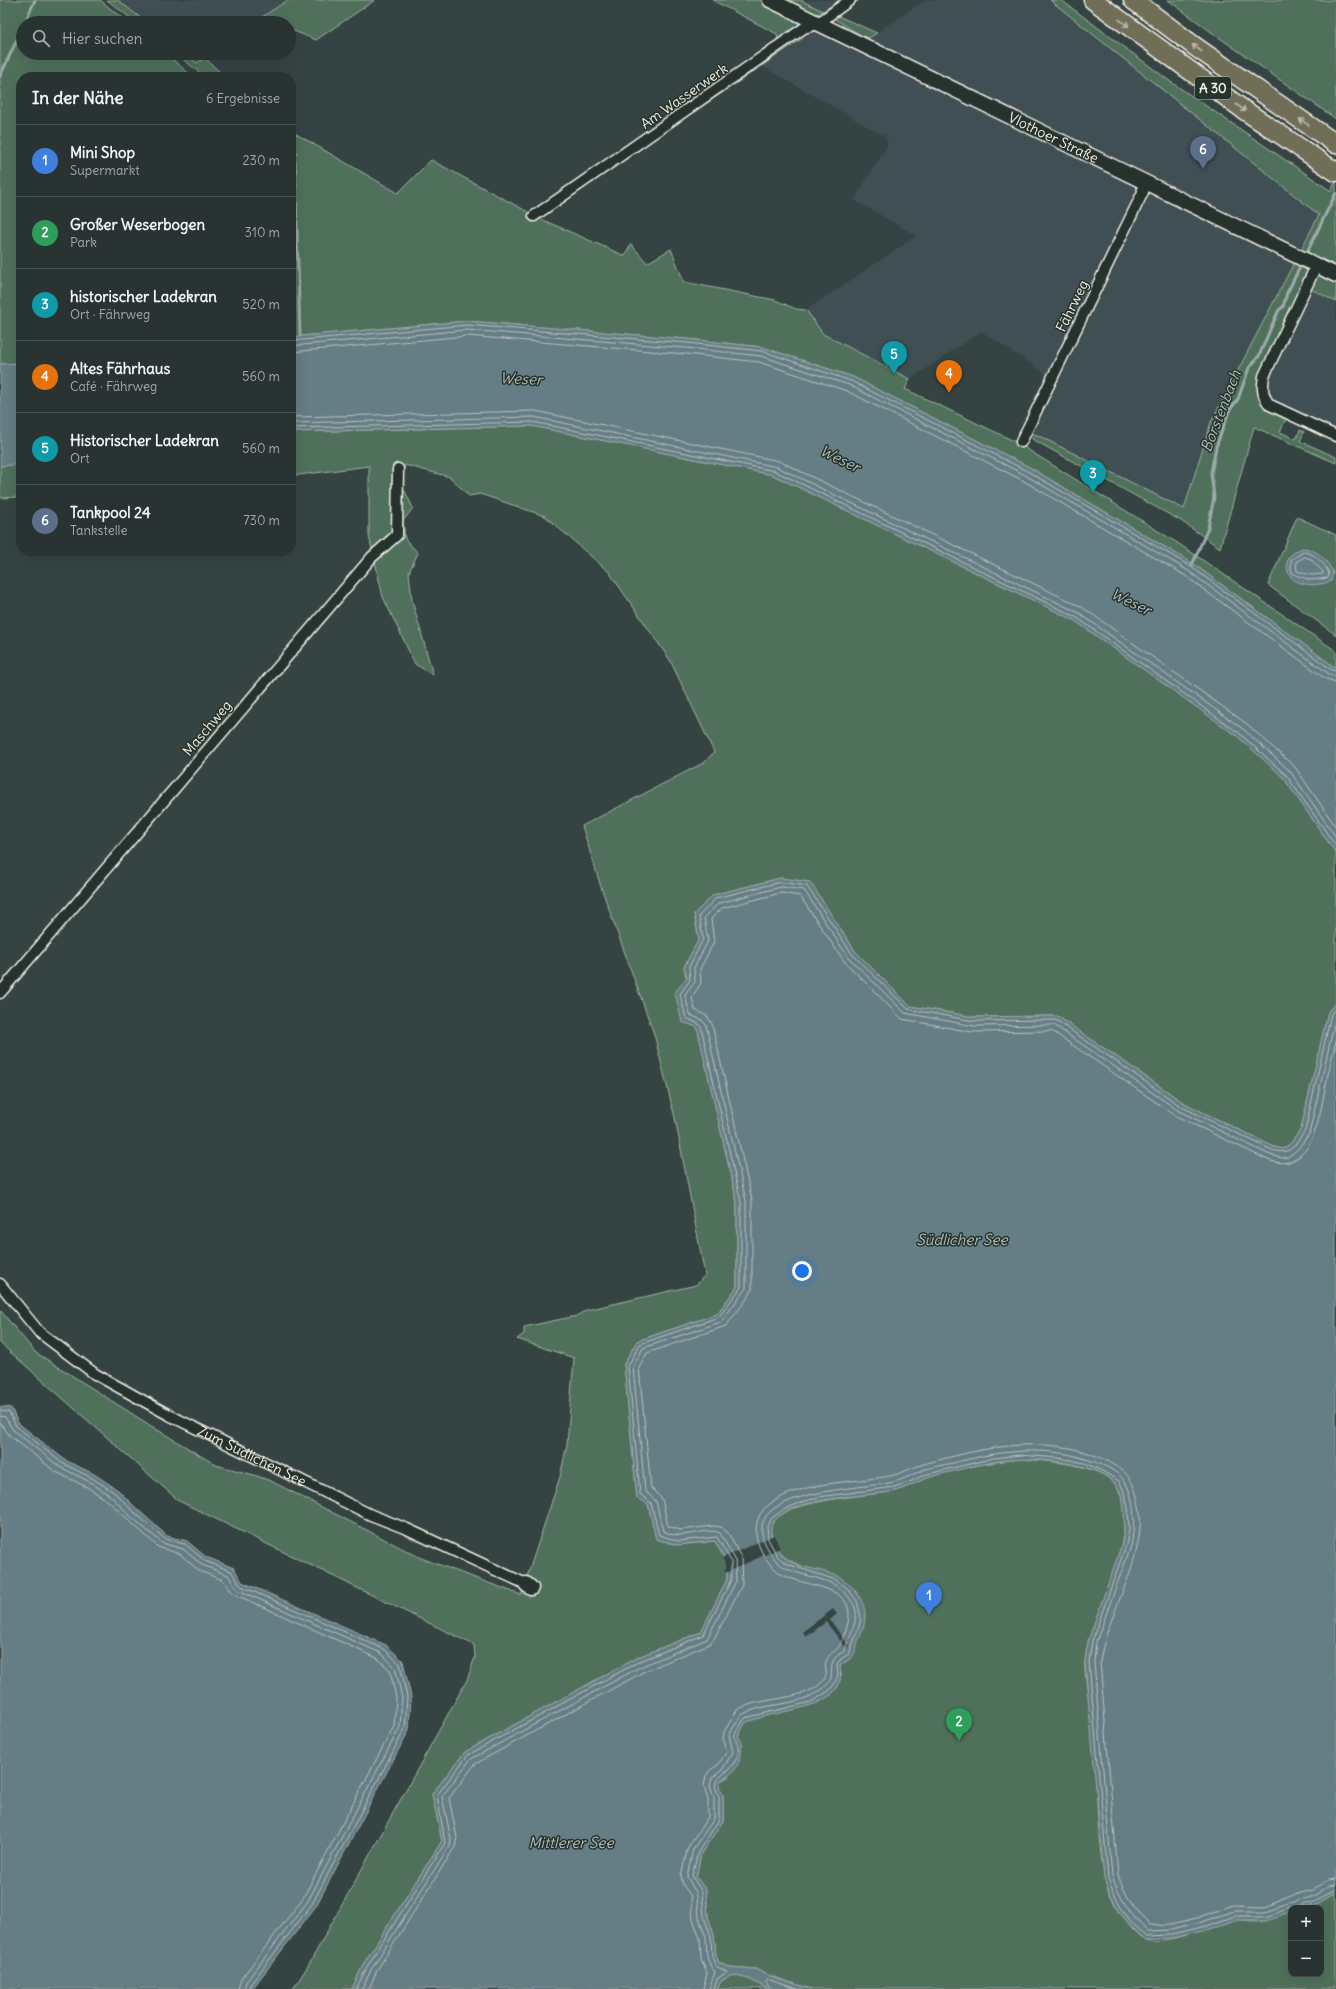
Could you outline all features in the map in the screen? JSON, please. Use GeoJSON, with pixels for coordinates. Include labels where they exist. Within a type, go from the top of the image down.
{"type":"FeatureCollection","features":[{"type":"Feature","properties":{"kind":"highway","name":"A 30"},"geometry":{"type":"LineString","coordinates":[[1093,0],[1244,110],[1336,172]]}},
{"type":"Feature","properties":{"kind":"highway","name":"A 30"},"geometry":{"type":"LineString","coordinates":[[1133,0],[1203,52],[1336,144]]}},
{"type":"Feature","properties":{"kind":"main road","name":"Vlothoer Straße"},"geometry":{"type":"LineString","coordinates":[[770,0],[1336,275]]}},
{"type":"Feature","properties":{"kind":"street","name":"Am Wasserwerk"},"geometry":{"type":"LineString","coordinates":[[534,216],[804,28],[817,24],[850,0]]}},
{"type":"Feature","properties":{"kind":"street","name":"Fährweg"},"geometry":{"type":"LineString","coordinates":[[1021,442],[1143,192],[1142,181]]}},
{"type":"Feature","properties":{"kind":"street"},"geometry":{"type":"LineString","coordinates":[[1316,266],[1264,376],[1262,390],[1265,399],[1270,405],[1336,436]]}},
{"type":"Feature","properties":{"kind":"street","name":"Maschweg"},"geometry":{"type":"LineString","coordinates":[[0,993],[372,557],[397,535],[398,469]]}},
{"type":"Feature","properties":{"kind":"street","name":"Zum Südlichen See"},"geometry":{"type":"LineString","coordinates":[[0,1284],[39,1332],[95,1374],[169,1415],[371,1515],[407,1529],[528,1586]]}},
{"type":"Feature","properties":{"kind":"shaded area"},"geometry":{"type":"Polygon","coordinates":[[[118,0],[288,0],[264,16],[138,16],[118,0]]]}},
{"type":"Feature","properties":{"kind":"shaded area"},"geometry":{"type":"Polygon","coordinates":[[[800,0],[840,0],[823,11],[867,39],[926,0],[1050,0],[1319,215],[1211,422],[1184,509],[1021,428],[1046,374],[981,331],[911,379],[905,389],[910,379],[823,334],[806,310],[917,236],[854,200],[888,145],[886,137],[762,66],[802,38],[789,32],[822,12],[800,0]]]}},
{"type":"Feature","properties":{"kind":"shaded area"},"geometry":{"type":"Polygon","coordinates":[[[193,60],[202,60],[197,63],[193,60]]]}},
{"type":"Feature","properties":{"kind":"shaded area"},"geometry":{"type":"Polygon","coordinates":[[[1304,286],[1336,302],[1336,442],[1268,410],[1259,394],[1259,376],[1304,286]]]}},
{"type":"Feature","properties":{"kind":"green space"},"geometry":{"type":"Polygon","coordinates":[[[0,0],[100,0],[119,16],[16,16],[16,60],[173,60],[187,72],[16,72],[16,363],[0,364],[0,0]]]}},
{"type":"Feature","properties":{"kind":"green space"},"geometry":{"type":"Polygon","coordinates":[[[107,0],[118,0],[138,16],[128,16],[107,0]]]}},
{"type":"Feature","properties":{"kind":"green space"},"geometry":{"type":"Polygon","coordinates":[[[288,0],[375,0],[316,40],[296,32],[296,16],[264,16],[288,0]]]}},
{"type":"Feature","properties":{"kind":"green space"},"geometry":{"type":"Polygon","coordinates":[[[712,0],[800,0],[823,11],[840,0],[859,0],[838,16],[877,33],[867,39],[822,11],[790,32],[803,38],[605,172],[778,42],[777,34],[712,0]]]}},
{"type":"Feature","properties":{"kind":"green space"},"geometry":{"type":"Polygon","coordinates":[[[1050,0],[1061,0],[1171,82],[1331,191],[1336,180],[1336,302],[1305,286],[1259,376],[1259,394],[1268,410],[1286,419],[1280,432],[1296,439],[1300,430],[1304,432],[1300,441],[1336,457],[1336,463],[1254,427],[1220,548],[1181,521],[1032,439],[1035,434],[1184,509],[1211,422],[1319,215],[1050,0]]]}},
{"type":"Feature","properties":{"kind":"green space"},"geometry":{"type":"Polygon","coordinates":[[[1168,0],[1336,0],[1336,119],[1214,34],[1168,0]]]}},
{"type":"Feature","properties":{"kind":"green space"},"geometry":{"type":"Polygon","coordinates":[[[184,60],[193,60],[197,63],[202,60],[207,60],[220,72],[199,72],[184,60]]]}},
{"type":"Feature","properties":{"kind":"green space"},"geometry":{"type":"Polygon","coordinates":[[[296,134],[398,193],[431,160],[543,220],[625,256],[631,244],[647,263],[671,249],[684,282],[775,300],[796,309],[806,310],[823,334],[910,379],[905,389],[1014,441],[1179,544],[1336,651],[1336,668],[1192,563],[1029,467],[853,377],[762,347],[687,339],[467,321],[296,337],[296,134]]]}},
{"type":"Feature","properties":{"kind":"green space"},"geometry":{"type":"Polygon","coordinates":[[[532,426],[773,475],[1074,620],[1237,735],[1283,777],[1336,853],[1336,1002],[1328,1012],[1301,1129],[1291,1143],[1283,1149],[1274,1147],[1184,1103],[1057,1016],[974,1017],[910,1006],[855,951],[809,882],[781,878],[713,895],[694,914],[699,939],[684,967],[737,1202],[737,1287],[717,1314],[637,1341],[624,1364],[637,1498],[648,1504],[656,1539],[678,1545],[715,1541],[727,1563],[727,1580],[701,1632],[636,1658],[465,1752],[432,1794],[442,1841],[364,1963],[352,1989],[293,1989],[308,1966],[467,1680],[475,1657],[474,1645],[179,1501],[0,1343],[0,1310],[35,1352],[156,1429],[216,1465],[271,1481],[421,1558],[521,1595],[560,1477],[567,1444],[574,1358],[517,1339],[524,1334],[524,1327],[576,1316],[587,1310],[696,1285],[705,1275],[675,1118],[654,1034],[601,887],[582,826],[705,762],[714,752],[670,660],[609,572],[545,516],[480,494],[469,496],[450,477],[405,465],[400,481],[413,508],[403,521],[405,539],[418,553],[409,572],[412,600],[433,675],[415,664],[383,597],[369,536],[369,466],[296,475],[296,432],[532,426]]]}},
{"type":"Feature","properties":{"kind":"green space"},"geometry":{"type":"Polygon","coordinates":[[[16,464],[16,497],[0,498],[0,466],[16,464]]]}},
{"type":"Feature","properties":{"kind":"green space"},"geometry":{"type":"Polygon","coordinates":[[[1297,517],[1336,535],[1336,635],[1268,585],[1297,517]]]}},
{"type":"Feature","properties":{"kind":"green space"},"geometry":{"type":"Polygon","coordinates":[[[1020,1459],[1057,1462],[1098,1472],[1109,1478],[1116,1486],[1123,1504],[1124,1525],[1120,1548],[1089,1641],[1085,1661],[1085,1674],[1095,1767],[1100,1847],[1107,1889],[1114,1903],[1135,1932],[1146,1940],[1155,1942],[1178,1938],[1225,1922],[1234,1920],[1260,1921],[1288,1912],[1288,1977],[1324,1977],[1324,1905],[1309,1905],[1320,1902],[1336,1893],[1336,1989],[811,1989],[767,1975],[755,1969],[729,1967],[719,1963],[716,1955],[714,1935],[708,1917],[706,1890],[696,1877],[701,1853],[723,1821],[723,1796],[719,1786],[720,1781],[728,1777],[742,1743],[738,1736],[746,1721],[811,1705],[822,1701],[830,1695],[837,1688],[840,1678],[840,1666],[852,1657],[854,1649],[838,1576],[808,1568],[789,1560],[781,1554],[775,1546],[771,1533],[771,1527],[777,1518],[790,1510],[807,1505],[827,1500],[896,1491],[923,1479],[984,1464],[1020,1459]]]}},
{"type":"Feature","properties":{"kind":"green space"},"geometry":{"type":"Polygon","coordinates":[[[732,1975],[749,1979],[768,1989],[717,1989],[721,1981],[732,1975]]]}},
{"type":"Feature","properties":{"kind":"water","name":"Weser"},"geometry":{"type":"Polygon","coordinates":[[[467,321],[687,339],[762,347],[853,377],[1029,467],[1192,563],[1336,668],[1336,853],[1283,777],[1237,736],[1074,620],[773,475],[532,426],[296,432],[296,337],[467,321]]]}},
{"type":"Feature","properties":{"kind":"water"},"geometry":{"type":"Polygon","coordinates":[[[16,363],[16,464],[0,466],[0,364],[16,363]]]}},
{"type":"Feature","properties":{"kind":"water"},"geometry":{"type":"Polygon","coordinates":[[[1303,548],[1313,550],[1325,559],[1333,572],[1331,581],[1315,585],[1300,583],[1289,574],[1287,567],[1288,558],[1296,551],[1303,548]]]}},
{"type":"Feature","properties":{"kind":"water","name":"Südlicher See"},"geometry":{"type":"Polygon","coordinates":[[[781,878],[810,882],[855,951],[910,1006],[974,1017],[1057,1016],[1184,1103],[1274,1147],[1283,1149],[1291,1143],[1301,1129],[1328,1012],[1336,1002],[1336,1893],[1320,1902],[1306,1905],[1288,1905],[1288,1912],[1267,1920],[1236,1920],[1202,1932],[1172,1939],[1145,1940],[1125,1920],[1115,1904],[1104,1879],[1085,1662],[1088,1641],[1122,1544],[1124,1513],[1122,1496],[1115,1483],[1104,1475],[1091,1469],[1040,1460],[1007,1460],[977,1465],[927,1478],[895,1491],[814,1502],[784,1513],[774,1521],[772,1525],[771,1534],[773,1541],[783,1557],[794,1564],[837,1576],[853,1588],[861,1599],[865,1612],[864,1623],[853,1655],[840,1666],[840,1678],[837,1688],[830,1695],[822,1701],[811,1705],[746,1722],[738,1736],[741,1743],[741,1756],[739,1762],[736,1768],[726,1778],[720,1781],[719,1786],[723,1796],[723,1821],[701,1853],[696,1877],[706,1890],[708,1917],[714,1935],[716,1955],[719,1963],[729,1967],[755,1969],[767,1975],[811,1989],[768,1989],[749,1979],[732,1975],[721,1981],[717,1989],[352,1989],[364,1963],[442,1841],[432,1794],[465,1752],[636,1658],[701,1632],[727,1580],[727,1563],[715,1541],[678,1545],[656,1539],[648,1504],[637,1498],[624,1364],[637,1341],[717,1314],[737,1287],[737,1202],[697,1027],[682,1022],[675,992],[687,978],[684,967],[699,939],[694,914],[713,895],[781,878]]]}},
{"type":"Feature","properties":{"kind":"water"},"geometry":{"type":"Polygon","coordinates":[[[0,1407],[11,1408],[18,1423],[65,1460],[94,1474],[118,1490],[167,1536],[187,1541],[206,1557],[234,1568],[242,1582],[386,1645],[403,1661],[411,1697],[409,1730],[316,1906],[252,1989],[0,1989],[0,1407]]]}},
{"type":"Feature","properties":{"kind":"pier"},"geometry":{"type":"Polygon","coordinates":[[[774,1535],[780,1548],[725,1573],[725,1563],[722,1558],[774,1535]]]}},
{"type":"Feature","properties":{"kind":"pier"},"geometry":{"type":"Polygon","coordinates":[[[833,1609],[837,1614],[830,1620],[849,1646],[846,1648],[826,1622],[806,1637],[802,1632],[833,1609]]]}},
{"type":"Feature","properties":{"kind":"waterway"},"geometry":{"type":"LineString","coordinates":[[28,16],[35,0]]}},
{"type":"Feature","properties":{"kind":"waterway"},"geometry":{"type":"LineString","coordinates":[[0,76],[16,42]]}},
{"type":"Feature","properties":{"kind":"waterway","name":"Borstenbach"},"geometry":{"type":"LineString","coordinates":[[1305,256],[1336,193]]}},
{"type":"Feature","properties":{"kind":"waterway"},"geometry":{"type":"LineString","coordinates":[[296,197],[300,336]]}},
{"type":"Feature","properties":{"kind":"waterway","name":"Borstenbach"},"geometry":{"type":"LineString","coordinates":[[1192,565],[1208,528],[1214,497],[1211,473],[1216,447],[1229,411],[1238,399],[1249,368],[1259,356],[1279,310],[1283,307],[1287,293],[1302,263]]}},
{"type":"Feature","properties":{"kind":"place","name":"Tankpool 24"},"geometry":{"type":"Point","coordinates":[1203,169]}},
{"type":"Feature","properties":{"kind":"place","name":"Historischer Ladekran"},"geometry":{"type":"Point","coordinates":[894,374]}},
{"type":"Feature","properties":{"kind":"place","name":"Altes Fährhaus"},"geometry":{"type":"Point","coordinates":[949,393]}},
{"type":"Feature","properties":{"kind":"place","name":"historischer Ladekran"},"geometry":{"type":"Point","coordinates":[1093,493]}},
{"type":"Feature","properties":{"kind":"place","name":"Mini Shop"},"geometry":{"type":"Point","coordinates":[929,1615]}},
{"type":"Feature","properties":{"kind":"place","name":"Großer Weserbogen"},"geometry":{"type":"Point","coordinates":[959,1741]}},
{"type":"Feature","properties":{"kind":"water label","name":"Mittlerer See"},"geometry":{"type":"Point","coordinates":[571,1843]}}]}
